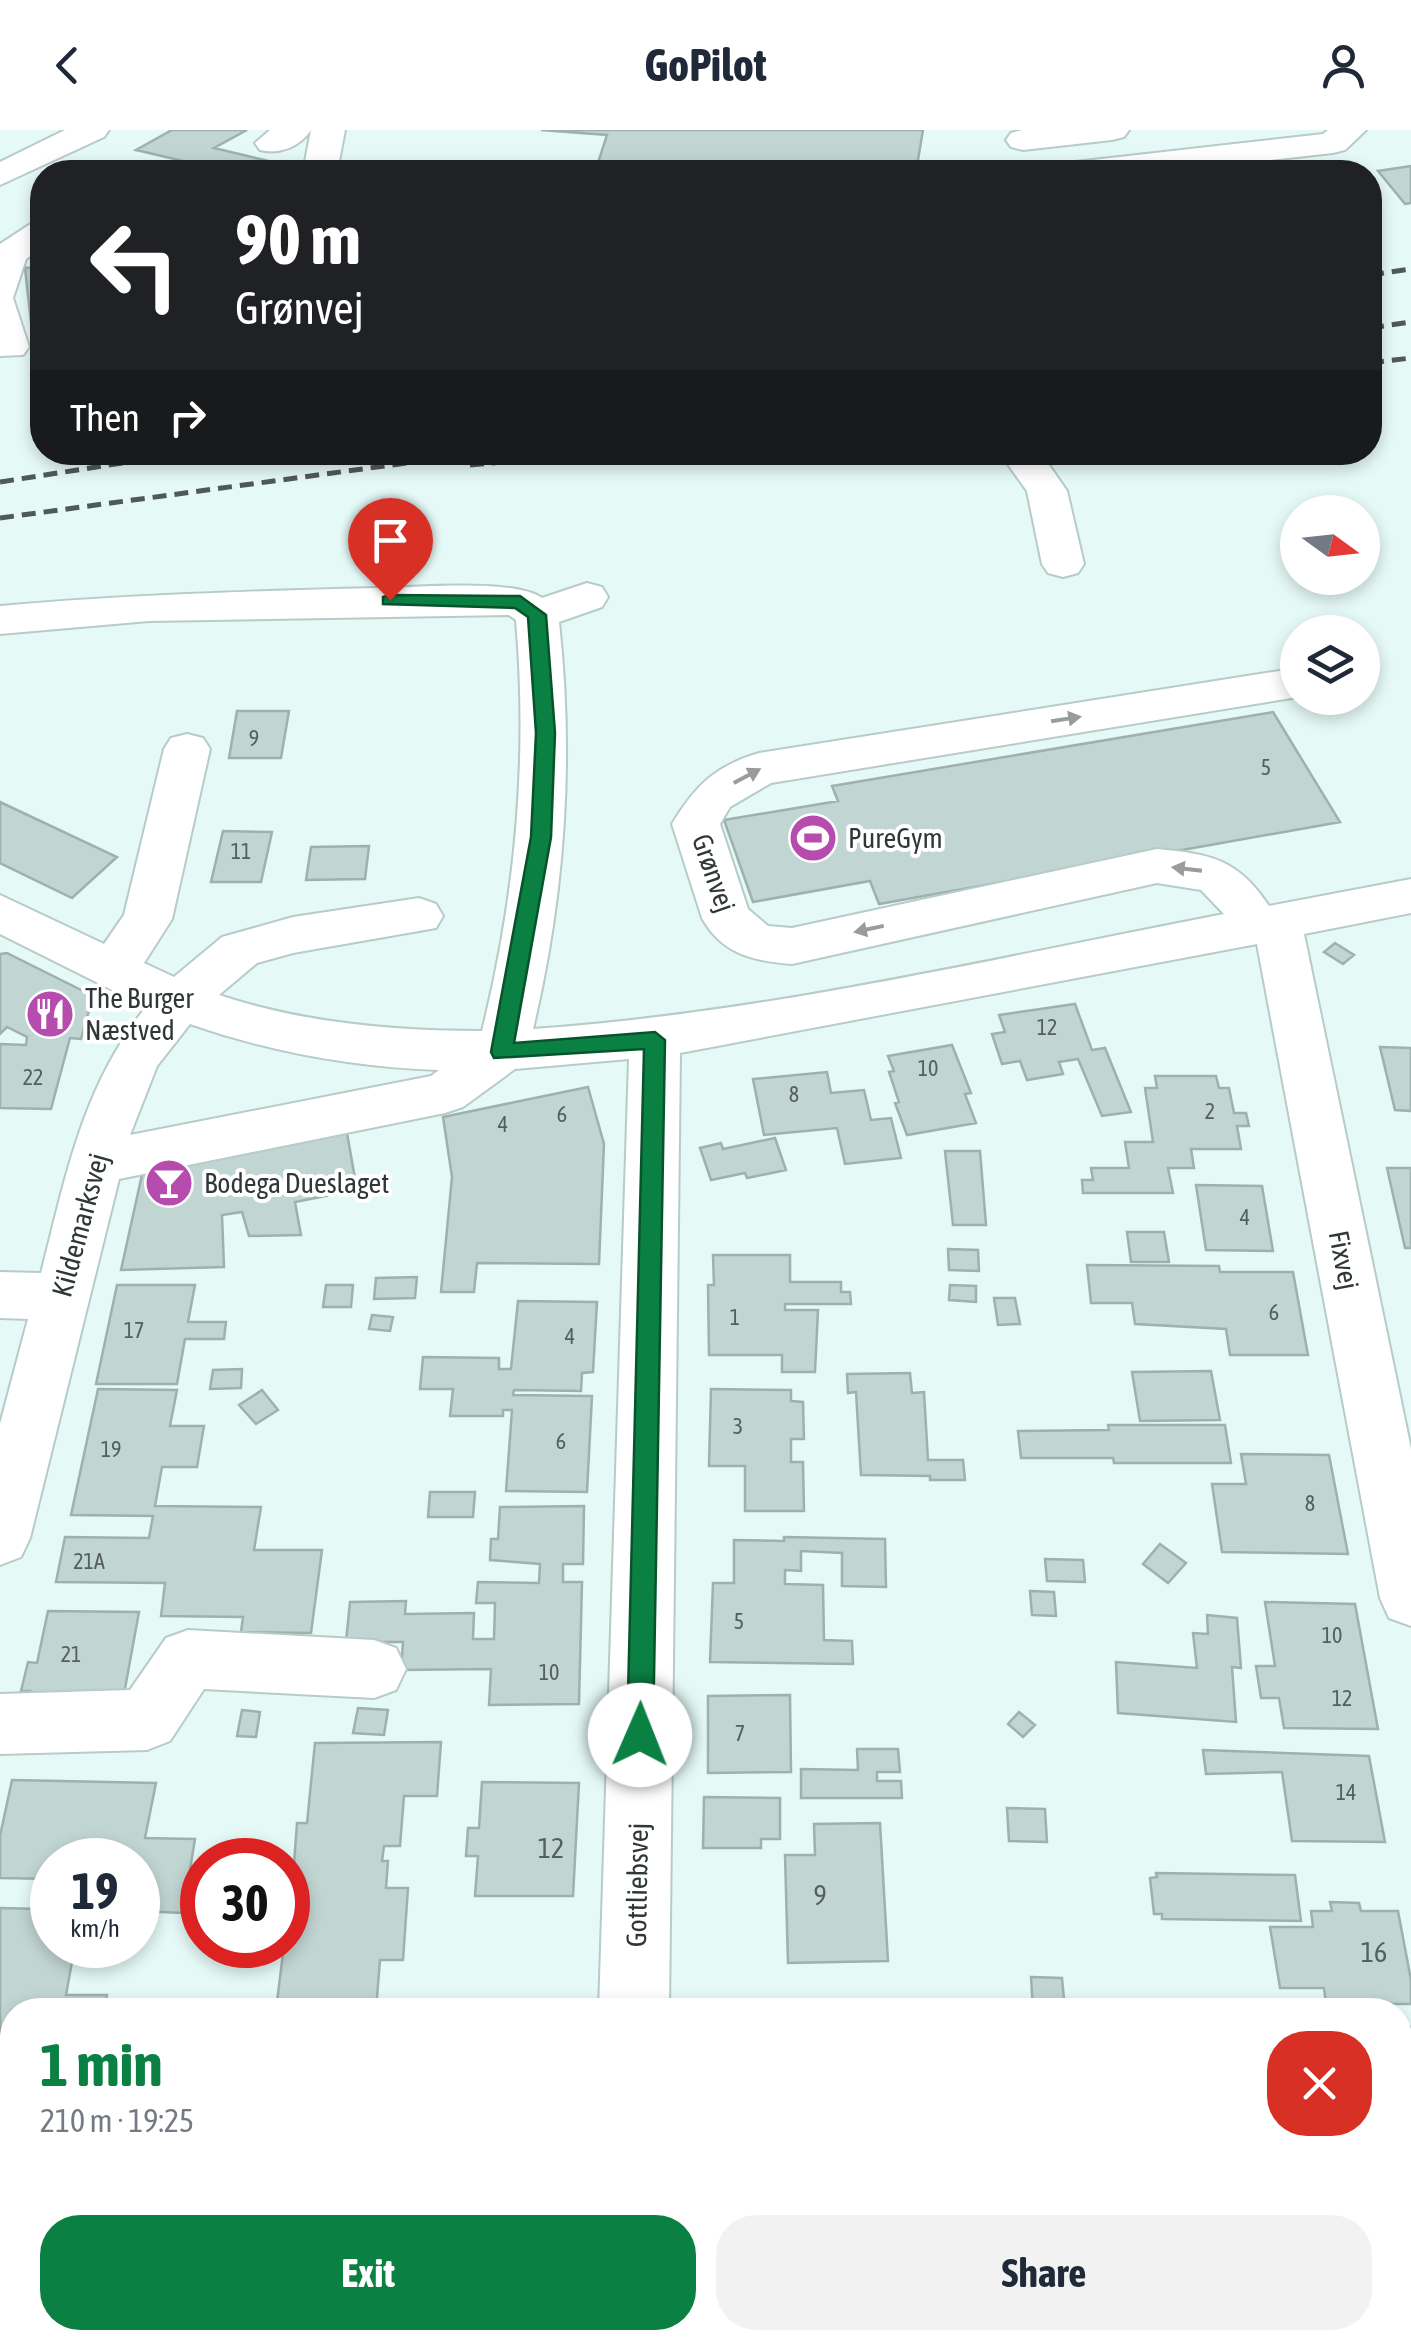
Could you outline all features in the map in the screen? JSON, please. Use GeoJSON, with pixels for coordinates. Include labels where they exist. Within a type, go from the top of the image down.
{"type":"FeatureCollection","features":[{"type":"Feature","properties":{"kind":"street"},"geometry":{"type":"LineString","coordinates":[[31,160],[92,130]]}},
{"type":"Feature","properties":{"kind":"street"},"geometry":{"type":"LineString","coordinates":[[322,160],[328,130]]}},
{"type":"Feature","properties":{"kind":"street"},"geometry":{"type":"LineString","coordinates":[[1025,148],[1112,130]]}},
{"type":"Feature","properties":{"kind":"street"},"geometry":{"type":"LineString","coordinates":[[1182,160],[1334,143],[1349,130]]}},
{"type":"Feature","properties":{"kind":"street"},"geometry":{"type":"LineString","coordinates":[[0,175],[30,160]]}},
{"type":"Feature","properties":{"kind":"street"},"geometry":{"type":"LineString","coordinates":[[0,291],[9,254],[30,241]]}},
{"type":"Feature","properties":{"kind":"street"},"geometry":{"type":"LineString","coordinates":[[0,306],[10,347]]}},
{"type":"Feature","properties":{"kind":"street"},"geometry":{"type":"LineString","coordinates":[[1029,465],[1046,491],[1063,564]]}},
{"type":"Feature","properties":{"kind":"street"},"geometry":{"type":"LineString","coordinates":[[537,615],[587,597]]}},
{"type":"Feature","properties":{"kind":"street"},"geometry":{"type":"LineString","coordinates":[[0,620],[187,606],[460,600],[520,602],[537,615],[546,733],[541,837],[502,1052],[445,1094],[96,1163]]}},
{"type":"Feature","properties":{"kind":"street","name":"Grønvej"},"geometry":{"type":"LineString","coordinates":[[1267,924],[1226,879],[1197,869],[1157,866],[792,946],[756,943],[726,918],[696,824],[713,796],[759,769],[1280,685]]}},
{"type":"Feature","properties":{"kind":"street"},"geometry":{"type":"LineString","coordinates":[[114,968],[148,919],[188,749]]}},
{"type":"Feature","properties":{"kind":"street"},"geometry":{"type":"LineString","coordinates":[[0,913],[180,1000],[268,1029],[364,1046],[502,1052],[655,1040],[1411,896]]}},
{"type":"Feature","properties":{"kind":"street","name":"Kildemarksvej"},"geometry":{"type":"LineString","coordinates":[[0,1538],[18,1387],[60,1296],[109,1115],[136,1056],[180,1000],[240,950],[293,935],[420,916]]}},
{"type":"Feature","properties":{"kind":"street","name":"Fixvej"},"geometry":{"type":"LineString","coordinates":[[1267,924],[1411,1598]]}},
{"type":"Feature","properties":{"kind":"street","name":"Gottliebsvej"},"geometry":{"type":"LineString","coordinates":[[634,1998],[655,1040]]}},
{"type":"Feature","properties":{"kind":"street"},"geometry":{"type":"LineString","coordinates":[[0,1296],[60,1296]]}},
{"type":"Feature","properties":{"kind":"street"},"geometry":{"type":"LineString","coordinates":[[0,1724],[147,1720],[188,1660],[374,1670]]}},
{"type":"Feature","properties":{"kind":"building"},"geometry":{"type":"Polygon","coordinates":[[[172,130],[247,130],[214,148],[264,160],[179,160],[136,150],[172,130]]]}},
{"type":"Feature","properties":{"kind":"building"},"geometry":{"type":"Polygon","coordinates":[[[541,130],[923,130],[918,160],[599,160],[607,135],[541,130]]]}},
{"type":"Feature","properties":{"kind":"building"},"geometry":{"type":"Polygon","coordinates":[[[1411,166],[1411,203],[1405,204],[1382,176],[1382,170],[1411,166]]]}},
{"type":"Feature","properties":{"kind":"building"},"geometry":{"type":"Polygon","coordinates":[[[25,268],[30,268],[30,314],[25,268]]]}},
{"type":"Feature","properties":{"kind":"building"},"geometry":{"type":"Polygon","coordinates":[[[237,711],[289,711],[281,758],[229,758],[237,711]]]}},
{"type":"Feature","properties":{"kind":"building"},"geometry":{"type":"Polygon","coordinates":[[[1273,712],[1340,822],[879,904],[870,881],[753,902],[724,820],[838,801],[832,786],[1273,712]]]}},
{"type":"Feature","properties":{"kind":"building"},"geometry":{"type":"Polygon","coordinates":[[[0,802],[117,857],[72,898],[0,863],[0,802]]]}},
{"type":"Feature","properties":{"kind":"building"},"geometry":{"type":"Polygon","coordinates":[[[223,831],[272,832],[261,882],[211,882],[223,831]]]}},
{"type":"Feature","properties":{"kind":"building"},"geometry":{"type":"Polygon","coordinates":[[[369,846],[365,879],[306,880],[311,847],[369,846]]]}},
{"type":"Feature","properties":{"kind":"building"},"geometry":{"type":"Polygon","coordinates":[[[1335,943],[1354,955],[1343,964],[1324,952],[1335,943]]]}},
{"type":"Feature","properties":{"kind":"building"},"geometry":{"type":"Polygon","coordinates":[[[7,953],[93,996],[81,1039],[70,1038],[51,1109],[0,1108],[0,1044],[26,1045],[27,1037],[7,1027],[0,1034],[0,954],[7,953]]]}},
{"type":"Feature","properties":{"kind":"building"},"geometry":{"type":"Polygon","coordinates":[[[1075,1004],[1092,1050],[1105,1048],[1131,1112],[1102,1116],[1078,1059],[1059,1062],[1063,1074],[1027,1080],[1020,1061],[1002,1064],[992,1034],[1005,1032],[999,1015],[1075,1004]]]}},
{"type":"Feature","properties":{"kind":"building"},"geometry":{"type":"Polygon","coordinates":[[[952,1045],[971,1093],[965,1094],[976,1123],[907,1135],[895,1103],[899,1102],[888,1056],[952,1045]]]}},
{"type":"Feature","properties":{"kind":"building"},"geometry":{"type":"Polygon","coordinates":[[[1380,1047],[1411,1048],[1411,1111],[1395,1110],[1380,1047]]]}},
{"type":"Feature","properties":{"kind":"building"},"geometry":{"type":"Polygon","coordinates":[[[827,1072],[831,1093],[864,1090],[871,1120],[891,1118],[901,1158],[845,1164],[837,1128],[764,1135],[753,1079],[827,1072]]]}},
{"type":"Feature","properties":{"kind":"building"},"geometry":{"type":"Polygon","coordinates":[[[1155,1076],[1216,1076],[1219,1088],[1229,1088],[1234,1113],[1246,1113],[1249,1126],[1237,1126],[1241,1149],[1191,1149],[1194,1168],[1168,1168],[1173,1193],[1083,1193],[1082,1180],[1093,1180],[1091,1168],[1129,1168],[1125,1142],[1153,1142],[1145,1088],[1157,1088],[1155,1076]]]}},
{"type":"Feature","properties":{"kind":"building"},"geometry":{"type":"Polygon","coordinates":[[[588,1087],[604,1144],[599,1264],[477,1263],[474,1292],[441,1292],[452,1177],[443,1117],[588,1087]]]}},
{"type":"Feature","properties":{"kind":"building"},"geometry":{"type":"Polygon","coordinates":[[[347,1133],[357,1190],[295,1202],[301,1235],[249,1236],[242,1212],[222,1215],[224,1267],[121,1270],[143,1170],[347,1133]]]}},
{"type":"Feature","properties":{"kind":"building"},"geometry":{"type":"Polygon","coordinates":[[[775,1138],[786,1170],[711,1180],[700,1148],[721,1143],[723,1149],[775,1138]]]}},
{"type":"Feature","properties":{"kind":"building"},"geometry":{"type":"Polygon","coordinates":[[[945,1151],[980,1151],[986,1225],[953,1225],[945,1151]]]}},
{"type":"Feature","properties":{"kind":"building"},"geometry":{"type":"Polygon","coordinates":[[[1387,1168],[1411,1168],[1411,1248],[1405,1248],[1387,1168]]]}},
{"type":"Feature","properties":{"kind":"building"},"geometry":{"type":"Polygon","coordinates":[[[1196,1185],[1262,1186],[1273,1251],[1206,1250],[1196,1185]]]}},
{"type":"Feature","properties":{"kind":"building"},"geometry":{"type":"Polygon","coordinates":[[[1127,1232],[1164,1232],[1169,1262],[1131,1262],[1127,1232]]]}},
{"type":"Feature","properties":{"kind":"building"},"geometry":{"type":"Polygon","coordinates":[[[948,1249],[978,1250],[979,1271],[949,1270],[948,1249]]]}},
{"type":"Feature","properties":{"kind":"building"},"geometry":{"type":"Polygon","coordinates":[[[713,1255],[790,1255],[790,1282],[841,1282],[841,1292],[850,1292],[851,1304],[785,1304],[785,1310],[818,1310],[815,1372],[782,1372],[782,1355],[709,1355],[708,1285],[714,1285],[713,1255]]]}},
{"type":"Feature","properties":{"kind":"building"},"geometry":{"type":"Polygon","coordinates":[[[1087,1265],[1219,1266],[1220,1272],[1293,1272],[1308,1355],[1230,1355],[1226,1329],[1135,1324],[1132,1303],[1091,1303],[1087,1265]]]}},
{"type":"Feature","properties":{"kind":"building"},"geometry":{"type":"Polygon","coordinates":[[[417,1277],[415,1298],[374,1299],[376,1278],[417,1277]]]}},
{"type":"Feature","properties":{"kind":"building"},"geometry":{"type":"Polygon","coordinates":[[[117,1285],[195,1285],[188,1322],[226,1322],[224,1339],[185,1339],[177,1384],[96,1384],[117,1285]]]}},
{"type":"Feature","properties":{"kind":"building"},"geometry":{"type":"Polygon","coordinates":[[[326,1285],[353,1285],[351,1307],[323,1307],[326,1285]]]}},
{"type":"Feature","properties":{"kind":"building"},"geometry":{"type":"Polygon","coordinates":[[[950,1285],[976,1286],[976,1302],[949,1300],[950,1285]]]}},
{"type":"Feature","properties":{"kind":"building"},"geometry":{"type":"Polygon","coordinates":[[[994,1298],[1015,1298],[1020,1324],[998,1325],[994,1298]]]}},
{"type":"Feature","properties":{"kind":"building"},"geometry":{"type":"Polygon","coordinates":[[[518,1301],[597,1302],[593,1372],[582,1373],[581,1391],[514,1390],[513,1395],[592,1396],[587,1492],[506,1491],[512,1410],[503,1410],[503,1416],[450,1416],[453,1389],[420,1389],[423,1357],[499,1358],[499,1369],[511,1369],[518,1301]]]}},
{"type":"Feature","properties":{"kind":"building"},"geometry":{"type":"Polygon","coordinates":[[[372,1315],[393,1317],[390,1331],[369,1329],[372,1315]]]}},
{"type":"Feature","properties":{"kind":"building"},"geometry":{"type":"Polygon","coordinates":[[[242,1369],[241,1388],[210,1389],[213,1370],[242,1369]]]}},
{"type":"Feature","properties":{"kind":"building"},"geometry":{"type":"Polygon","coordinates":[[[1211,1371],[1220,1420],[1140,1421],[1132,1372],[1211,1371]]]}},
{"type":"Feature","properties":{"kind":"building"},"geometry":{"type":"Polygon","coordinates":[[[910,1373],[912,1393],[924,1392],[928,1460],[963,1460],[965,1480],[861,1475],[856,1392],[848,1393],[847,1374],[910,1373]]]}},
{"type":"Feature","properties":{"kind":"building"},"geometry":{"type":"Polygon","coordinates":[[[98,1389],[177,1390],[170,1426],[204,1426],[197,1467],[162,1467],[155,1506],[261,1507],[254,1550],[322,1550],[311,1633],[241,1632],[243,1617],[161,1616],[165,1583],[56,1582],[65,1537],[149,1538],[153,1516],[71,1515],[98,1389]]]}},
{"type":"Feature","properties":{"kind":"building"},"geometry":{"type":"Polygon","coordinates":[[[711,1389],[791,1390],[791,1401],[803,1402],[804,1439],[791,1439],[791,1462],[803,1462],[804,1511],[745,1511],[745,1466],[709,1466],[711,1389]]]}},
{"type":"Feature","properties":{"kind":"building"},"geometry":{"type":"Polygon","coordinates":[[[262,1390],[278,1410],[256,1424],[239,1405],[262,1390]]]}},
{"type":"Feature","properties":{"kind":"building"},"geometry":{"type":"Polygon","coordinates":[[[1108,1425],[1225,1425],[1231,1463],[1021,1458],[1018,1431],[1109,1430],[1108,1425]]]}},
{"type":"Feature","properties":{"kind":"building"},"geometry":{"type":"Polygon","coordinates":[[[1241,1454],[1329,1455],[1348,1554],[1222,1552],[1212,1484],[1246,1484],[1241,1454]]]}},
{"type":"Feature","properties":{"kind":"building"},"geometry":{"type":"Polygon","coordinates":[[[430,1492],[475,1492],[473,1517],[428,1517],[430,1492]]]}},
{"type":"Feature","properties":{"kind":"building"},"geometry":{"type":"Polygon","coordinates":[[[584,1506],[583,1564],[563,1564],[563,1582],[582,1582],[579,1704],[489,1705],[491,1669],[401,1670],[403,1642],[346,1642],[350,1602],[406,1601],[405,1614],[474,1613],[473,1639],[494,1639],[495,1603],[476,1603],[478,1582],[539,1583],[540,1564],[490,1560],[491,1539],[498,1539],[500,1507],[584,1506]]]}},
{"type":"Feature","properties":{"kind":"building"},"geometry":{"type":"Polygon","coordinates":[[[784,1537],[885,1539],[886,1587],[842,1586],[842,1553],[801,1551],[801,1571],[785,1570],[785,1584],[823,1585],[824,1640],[852,1641],[853,1664],[710,1662],[713,1583],[734,1583],[734,1540],[784,1541],[784,1537]]]}},
{"type":"Feature","properties":{"kind":"building"},"geometry":{"type":"Polygon","coordinates":[[[1160,1544],[1186,1563],[1168,1583],[1143,1564],[1160,1544]]]}},
{"type":"Feature","properties":{"kind":"building"},"geometry":{"type":"Polygon","coordinates":[[[1045,1559],[1083,1560],[1085,1582],[1047,1581],[1045,1559]]]}},
{"type":"Feature","properties":{"kind":"building"},"geometry":{"type":"Polygon","coordinates":[[[1030,1591],[1054,1592],[1056,1616],[1032,1615],[1030,1591]]]}},
{"type":"Feature","properties":{"kind":"building"},"geometry":{"type":"Polygon","coordinates":[[[1265,1602],[1355,1604],[1378,1729],[1284,1728],[1279,1698],[1261,1698],[1256,1666],[1275,1666],[1265,1602]]]}},
{"type":"Feature","properties":{"kind":"building"},"geometry":{"type":"Polygon","coordinates":[[[48,1611],[139,1612],[122,1705],[28,1703],[30,1691],[21,1691],[28,1662],[37,1663],[48,1611]]]}},
{"type":"Feature","properties":{"kind":"building"},"geometry":{"type":"Polygon","coordinates":[[[1207,1615],[1237,1618],[1241,1668],[1232,1667],[1236,1722],[1118,1713],[1116,1662],[1197,1668],[1193,1633],[1208,1634],[1207,1615]]]}},
{"type":"Feature","properties":{"kind":"building"},"geometry":{"type":"Polygon","coordinates":[[[790,1695],[791,1772],[708,1773],[708,1696],[790,1695]]]}},
{"type":"Feature","properties":{"kind":"building"},"geometry":{"type":"Polygon","coordinates":[[[358,1708],[388,1710],[384,1735],[353,1733],[358,1708]]]}},
{"type":"Feature","properties":{"kind":"building"},"geometry":{"type":"Polygon","coordinates":[[[242,1710],[260,1712],[256,1737],[237,1736],[242,1710]]]}},
{"type":"Feature","properties":{"kind":"building"},"geometry":{"type":"Polygon","coordinates":[[[1019,1712],[1035,1725],[1023,1737],[1008,1724],[1019,1712]]]}},
{"type":"Feature","properties":{"kind":"building"},"geometry":{"type":"Polygon","coordinates":[[[441,1742],[437,1796],[404,1796],[400,1846],[384,1846],[382,1861],[388,1861],[386,1888],[408,1888],[403,1960],[380,1960],[377,1998],[277,1998],[281,1968],[310,1968],[310,1838],[296,1838],[297,1823],[307,1823],[315,1743],[441,1742]]]}},
{"type":"Feature","properties":{"kind":"building"},"geometry":{"type":"Polygon","coordinates":[[[857,1749],[898,1749],[900,1772],[877,1772],[877,1781],[901,1781],[902,1798],[801,1798],[801,1769],[858,1770],[857,1749]]]}},
{"type":"Feature","properties":{"kind":"building"},"geometry":{"type":"Polygon","coordinates":[[[1203,1750],[1369,1756],[1385,1842],[1292,1841],[1282,1772],[1206,1774],[1203,1750]]]}},
{"type":"Feature","properties":{"kind":"building"},"geometry":{"type":"Polygon","coordinates":[[[12,1780],[156,1783],[145,1838],[30,1838],[30,1879],[0,1878],[0,1836],[12,1780]]]}},
{"type":"Feature","properties":{"kind":"building"},"geometry":{"type":"Polygon","coordinates":[[[482,1782],[579,1783],[573,1896],[475,1896],[478,1856],[466,1856],[468,1828],[479,1828],[482,1782]]]}},
{"type":"Feature","properties":{"kind":"building"},"geometry":{"type":"Polygon","coordinates":[[[704,1797],[780,1798],[780,1839],[761,1839],[761,1848],[703,1848],[704,1797]]]}},
{"type":"Feature","properties":{"kind":"building"},"geometry":{"type":"Polygon","coordinates":[[[1007,1808],[1045,1809],[1047,1842],[1009,1841],[1007,1808]]]}},
{"type":"Feature","properties":{"kind":"building"},"geometry":{"type":"Polygon","coordinates":[[[880,1823],[888,1961],[788,1963],[785,1855],[815,1855],[814,1824],[880,1823]]]}},
{"type":"Feature","properties":{"kind":"building"},"geometry":{"type":"Polygon","coordinates":[[[160,1838],[180,1839],[180,1913],[160,1912],[160,1838]]]}},
{"type":"Feature","properties":{"kind":"building"},"geometry":{"type":"Polygon","coordinates":[[[1156,1873],[1295,1875],[1301,1921],[1162,1919],[1162,1914],[1154,1914],[1150,1878],[1157,1877],[1156,1873]]]}},
{"type":"Feature","properties":{"kind":"building"},"geometry":{"type":"Polygon","coordinates":[[[1330,1902],[1359,1903],[1361,1911],[1398,1911],[1411,1998],[1325,1998],[1324,1988],[1280,1988],[1270,1927],[1313,1927],[1311,1911],[1332,1911],[1330,1902]]]}},
{"type":"Feature","properties":{"kind":"building"},"geometry":{"type":"Polygon","coordinates":[[[0,1908],[30,1909],[30,1968],[71,1968],[66,1995],[107,1995],[0,1998],[0,1908]]]}},
{"type":"Feature","properties":{"kind":"building"},"geometry":{"type":"Polygon","coordinates":[[[1031,1977],[1062,1978],[1064,1998],[1032,1998],[1031,1977]]]}},
{"type":"Feature","properties":{"kind":"railway"},"geometry":{"type":"LineString","coordinates":[[1382,273],[1411,269]]}},
{"type":"Feature","properties":{"kind":"railway"},"geometry":{"type":"LineString","coordinates":[[1382,326],[1411,322]]}},
{"type":"Feature","properties":{"kind":"railway"},"geometry":{"type":"LineString","coordinates":[[1382,362],[1411,358]]}},
{"type":"Feature","properties":{"kind":"railway"},"geometry":{"type":"LineString","coordinates":[[0,482],[109,465]]}},
{"type":"Feature","properties":{"kind":"railway"},"geometry":{"type":"LineString","coordinates":[[0,518],[392,465]]}},
{"type":"Feature","properties":{"kind":"place","name":"PureGym"},"geometry":{"type":"Point","coordinates":[813,838]}},
{"type":"Feature","properties":{"kind":"place","name":"The Burger Næstved"},"geometry":{"type":"Point","coordinates":[50,1014]}},
{"type":"Feature","properties":{"kind":"place","name":"Bodega Dueslaget"},"geometry":{"type":"Point","coordinates":[169,1183]}},
{"type":"Feature","properties":{"kind":"route"},"geometry":{"type":"LineString","coordinates":[[390,600],[520,602],[537,615],[546,733],[541,837],[502,1052],[655,1040],[640,1735]]}}]}
